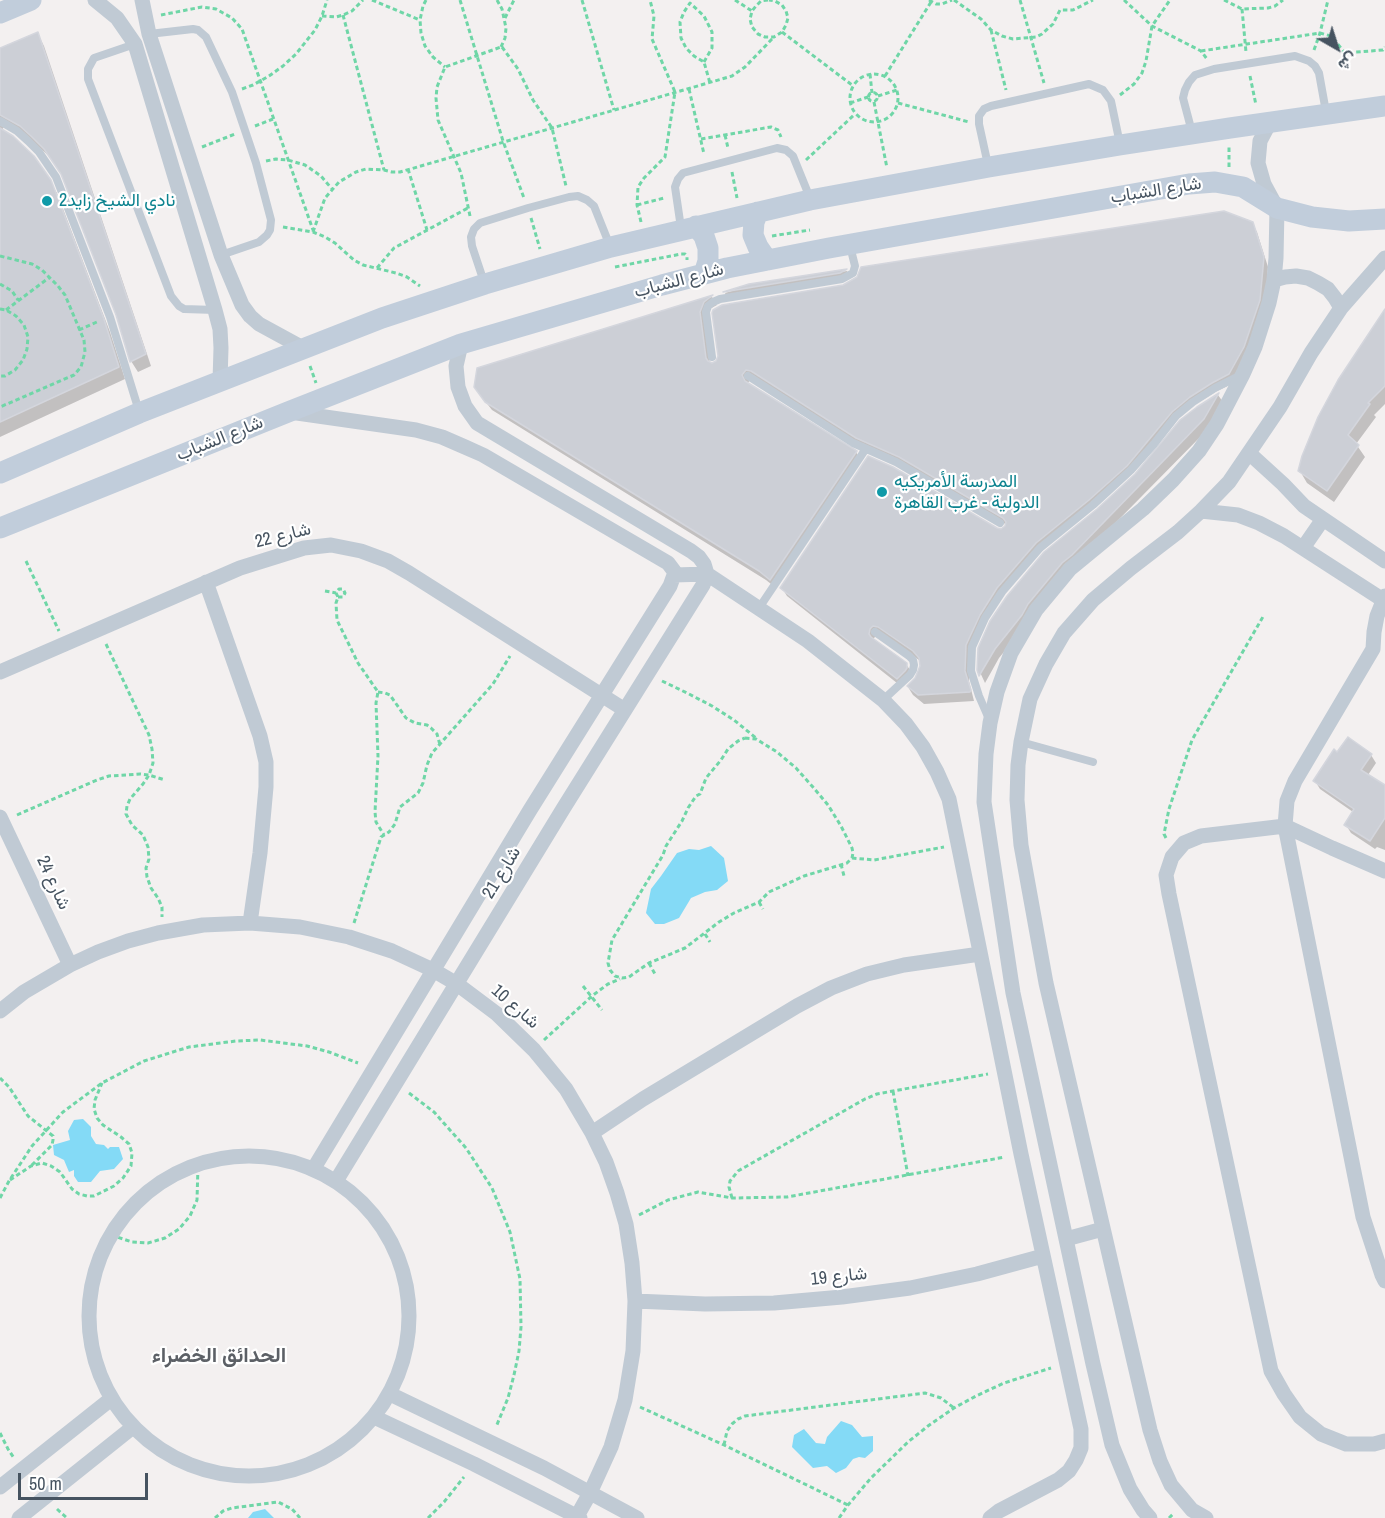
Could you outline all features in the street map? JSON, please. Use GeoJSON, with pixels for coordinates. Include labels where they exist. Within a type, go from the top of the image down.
{"type":"FeatureCollection","features":[{"type":"Feature","properties":{"kind":"street"},"geometry":{"type":"LineString","coordinates":[[0,13],[31,0]]}},
{"type":"Feature","properties":{"kind":"street"},"geometry":{"type":"LineString","coordinates":[[95,0],[117,18],[135,44],[220,329],[220,381]]}},
{"type":"Feature","properties":{"kind":"street"},"geometry":{"type":"LineString","coordinates":[[142,0],[149,34],[220,255],[242,305],[259,324],[303,348]]}},
{"type":"Feature","properties":{"kind":"street"},"geometry":{"type":"LineString","coordinates":[[0,473],[139,413],[382,318],[545,265],[611,258],[644,238],[810,200],[989,167],[1230,128],[1385,106]]}},
{"type":"Feature","properties":{"kind":"street"},"geometry":{"type":"LineString","coordinates":[[1150,1518],[1130,1490],[1112,1445],[1013,993],[984,802],[986,754],[997,692],[1011,653],[1036,610],[1070,569],[1143,509],[1199,451],[1244,374],[1255,347],[1274,280],[1277,208],[1264,184],[1258,163],[1260,141],[1270,122]]}},
{"type":"Feature","properties":{"kind":"street","name":"شارع الشباب"},"geometry":{"type":"LineString","coordinates":[[0,528],[288,411],[461,344],[705,274],[767,260],[1189,184],[1215,182],[1243,187],[1277,208],[1312,217],[1349,221],[1385,219]]}},
{"type":"Feature","properties":{"kind":"street"},"geometry":{"type":"LineString","coordinates":[[750,214],[754,222],[753,235],[767,260]]}},
{"type":"Feature","properties":{"kind":"street"},"geometry":{"type":"LineString","coordinates":[[689,227],[704,236],[708,248],[705,274]]}},
{"type":"Feature","properties":{"kind":"street"},"geometry":{"type":"LineString","coordinates":[[1206,1518],[1192,1510],[1171,1485],[1150,1430],[1046,983],[1021,845],[1017,800],[1020,742],[1030,699],[1046,664],[1064,633],[1093,600],[1178,532],[1229,482],[1280,407],[1311,353],[1341,308],[1385,258]]}},
{"type":"Feature","properties":{"kind":"street"},"geometry":{"type":"LineString","coordinates":[[1274,280],[1296,276],[1308,278],[1328,289],[1341,308]]}},
{"type":"Feature","properties":{"kind":"street"},"geometry":{"type":"LineString","coordinates":[[461,344],[456,366],[458,387],[465,406],[477,423],[692,551],[704,564],[705,580]]}},
{"type":"Feature","properties":{"kind":"street"},"geometry":{"type":"LineString","coordinates":[[288,411],[416,430],[442,437],[483,455],[668,563],[674,571],[672,580],[705,580],[759,608],[808,641],[883,700],[906,724],[923,747],[949,799],[1021,1154],[1081,1430],[1081,1448],[1069,1472],[990,1518]]}},
{"type":"Feature","properties":{"kind":"street"},"geometry":{"type":"LineString","coordinates":[[1249,453],[1304,506],[1385,561]]}},
{"type":"Feature","properties":{"kind":"street"},"geometry":{"type":"LineString","coordinates":[[1201,511],[1238,515],[1259,523],[1384,598],[1374,632],[1379,646],[1295,781],[1287,801],[1285,826],[1363,1217],[1385,1281]]}},
{"type":"Feature","properties":{"kind":"street"},"geometry":{"type":"LineString","coordinates":[[1303,548],[1323,519]]}},
{"type":"Feature","properties":{"kind":"street","name":"شارع 22"},"geometry":{"type":"LineString","coordinates":[[0,672],[240,568],[304,548],[331,545],[361,550],[388,561],[625,710]]}},
{"type":"Feature","properties":{"kind":"street","name":"شارع 21"},"geometry":{"type":"LineString","coordinates":[[314,1168],[672,580]]}},
{"type":"Feature","properties":{"kind":"street","name":"شارع 21"},"geometry":{"type":"LineString","coordinates":[[336,1181],[705,580]]}},
{"type":"Feature","properties":{"kind":"street"},"geometry":{"type":"LineString","coordinates":[[206,582],[260,736],[266,762],[260,853],[250,923]]}},
{"type":"Feature","properties":{"kind":"street","name":"شارع 24"},"geometry":{"type":"LineString","coordinates":[[1,819],[70,965]]}},
{"type":"Feature","properties":{"kind":"street"},"geometry":{"type":"LineString","coordinates":[[1385,871],[1285,826],[1201,836],[1184,843],[1172,857],[1166,875],[1271,1371],[1300,1417],[1321,1434],[1346,1444],[1374,1444],[1385,1440]]}},
{"type":"Feature","properties":{"kind":"street","name":"شارع 10"},"geometry":{"type":"LineString","coordinates":[[0,1011],[24,992],[70,965],[128,941],[204,925],[250,923],[300,927],[349,937],[392,951],[457,984],[498,1014],[534,1050],[566,1089],[606,1162],[626,1224],[635,1302],[633,1351],[625,1400],[611,1447],[578,1517]]}},
{"type":"Feature","properties":{"kind":"street"},"geometry":{"type":"LineString","coordinates":[[592,1133],[797,1006],[831,988],[867,974],[904,965],[980,954]]}},
{"type":"Feature","properties":{"kind":"street"},"geometry":{"type":"LineString","coordinates":[[269,1156],[314,1168],[336,1181],[372,1213],[397,1254],[409,1300],[406,1348],[390,1394],[374,1417],[350,1441],[321,1459],[289,1472],[255,1476],[221,1474],[189,1465],[159,1449],[133,1427],[111,1399],[95,1359],[89,1317],[94,1275],[111,1235],[140,1199],[178,1172],[222,1158],[269,1156]]}},
{"type":"Feature","properties":{"kind":"street"},"geometry":{"type":"LineString","coordinates":[[1066,1239],[1103,1229]]}},
{"type":"Feature","properties":{"kind":"street","name":"شارع 19"},"geometry":{"type":"LineString","coordinates":[[635,1302],[774,1303],[842,1297],[910,1288],[977,1274],[1043,1256]]}},
{"type":"Feature","properties":{"kind":"street"},"geometry":{"type":"LineString","coordinates":[[390,1394],[637,1518]]}},
{"type":"Feature","properties":{"kind":"street"},"geometry":{"type":"LineString","coordinates":[[0,1486],[111,1399]]}},
{"type":"Feature","properties":{"kind":"street"},"geometry":{"type":"LineString","coordinates":[[374,1417],[474,1464],[578,1517]]}},
{"type":"Feature","properties":{"kind":"street"},"geometry":{"type":"LineString","coordinates":[[19,1518],[133,1427]]}},
{"type":"Feature","properties":{"kind":"lane"},"geometry":{"type":"LineString","coordinates":[[149,34],[193,29],[203,33],[232,92],[256,163],[271,225],[267,235],[259,242],[220,255]]}},
{"type":"Feature","properties":{"kind":"lane"},"geometry":{"type":"LineString","coordinates":[[135,44],[94,58],[88,69],[88,79],[171,296],[184,309],[215,310]]}},
{"type":"Feature","properties":{"kind":"lane"},"geometry":{"type":"LineString","coordinates":[[1193,134],[1184,98],[1189,81],[1195,75],[1214,69],[1295,56],[1309,61],[1319,73],[1326,114]]}},
{"type":"Feature","properties":{"kind":"lane"},"geometry":{"type":"LineString","coordinates":[[989,167],[979,124],[979,116],[984,110],[991,106],[1089,84],[1103,90],[1111,101],[1120,146]]}},
{"type":"Feature","properties":{"kind":"lane"},"geometry":{"type":"LineString","coordinates":[[0,121],[28,141],[39,152],[56,177],[110,317],[139,413]]}},
{"type":"Feature","properties":{"kind":"lane"},"geometry":{"type":"LineString","coordinates":[[689,227],[675,195],[678,179],[684,173],[777,148],[786,150],[793,156],[810,200]]}},
{"type":"Feature","properties":{"kind":"lane"},"geometry":{"type":"LineString","coordinates":[[485,284],[472,246],[471,237],[474,229],[480,223],[569,197],[578,196],[594,206],[611,258]]}},
{"type":"Feature","properties":{"kind":"lane"},"geometry":{"type":"LineString","coordinates":[[712,357],[706,312],[708,306],[720,299],[842,279],[853,273],[855,266],[850,244]]}},
{"type":"Feature","properties":{"kind":"lane"},"geometry":{"type":"LineString","coordinates":[[990,723],[971,671],[972,647],[985,618],[1002,592],[1040,548],[1093,505],[1131,470],[1176,416],[1215,388],[1244,374]]}},
{"type":"Feature","properties":{"kind":"lane"},"geometry":{"type":"LineString","coordinates":[[748,376],[839,435],[865,450],[896,462],[1000,523]]}},
{"type":"Feature","properties":{"kind":"lane"},"geometry":{"type":"LineString","coordinates":[[759,608],[865,450]]}},
{"type":"Feature","properties":{"kind":"lane"},"geometry":{"type":"LineString","coordinates":[[875,632],[909,656],[914,665],[910,675],[883,700]]}},
{"type":"Feature","properties":{"kind":"lane"},"geometry":{"type":"LineString","coordinates":[[1020,742],[1093,762]]}},
{"type":"Feature","properties":{"kind":"path"},"geometry":{"type":"LineString","coordinates":[[232,92],[260,81],[283,66],[296,54],[315,30],[327,0]]}},
{"type":"Feature","properties":{"kind":"path"},"geometry":{"type":"LineString","coordinates":[[322,16],[343,15],[352,11],[363,0]]}},
{"type":"Feature","properties":{"kind":"path"},"geometry":{"type":"LineString","coordinates":[[372,0],[420,20]]}},
{"type":"Feature","properties":{"kind":"path"},"geometry":{"type":"LineString","coordinates":[[426,0],[420,20],[421,33],[425,46],[445,67]]}},
{"type":"Feature","properties":{"kind":"path"},"geometry":{"type":"LineString","coordinates":[[460,0],[503,141],[528,208],[545,265]]}},
{"type":"Feature","properties":{"kind":"path"},"geometry":{"type":"LineString","coordinates":[[474,229],[465,185],[448,139],[442,130],[436,109],[437,87],[445,67],[501,47],[505,38],[505,18],[497,0]]}},
{"type":"Feature","properties":{"kind":"path"},"geometry":{"type":"LineString","coordinates":[[505,18],[514,0]]}},
{"type":"Feature","properties":{"kind":"path"},"geometry":{"type":"LineString","coordinates":[[582,0],[614,110]]}},
{"type":"Feature","properties":{"kind":"path"},"geometry":{"type":"LineString","coordinates":[[644,238],[637,205],[638,187],[665,157],[675,92],[652,39],[654,16],[650,0]]}},
{"type":"Feature","properties":{"kind":"path"},"geometry":{"type":"LineString","coordinates":[[735,0],[752,11]]}},
{"type":"Feature","properties":{"kind":"path"},"geometry":{"type":"LineString","coordinates":[[885,76],[930,1],[942,4],[953,0],[981,19],[991,30],[1013,39],[1030,38],[1042,34],[1058,18],[1060,10],[1073,10],[1093,0]]}},
{"type":"Feature","properties":{"kind":"path"},"geometry":{"type":"LineString","coordinates":[[1020,0],[1047,93]]}},
{"type":"Feature","properties":{"kind":"path"},"geometry":{"type":"LineString","coordinates":[[1124,0],[1152,26],[1201,51],[1214,69]]}},
{"type":"Feature","properties":{"kind":"path"},"geometry":{"type":"LineString","coordinates":[[1111,101],[1134,84],[1142,73],[1152,26],[1170,0]]}},
{"type":"Feature","properties":{"kind":"path"},"geometry":{"type":"LineString","coordinates":[[1224,0],[1242,9],[1268,8],[1283,0]]}},
{"type":"Feature","properties":{"kind":"path"},"geometry":{"type":"LineString","coordinates":[[1309,61],[1320,33],[1328,0]]}},
{"type":"Feature","properties":{"kind":"path"},"geometry":{"type":"LineString","coordinates":[[704,62],[712,48],[712,32],[704,16],[689,1],[681,17],[680,33],[686,48],[704,62],[710,82]]}},
{"type":"Feature","properties":{"kind":"path"},"geometry":{"type":"LineString","coordinates":[[313,232],[325,198],[339,182],[356,172],[366,169],[400,172],[732,76],[739,72],[786,26],[788,18],[782,5],[776,1],[761,1],[752,11],[750,19],[752,27],[758,34],[774,37]]}},
{"type":"Feature","properties":{"kind":"path"},"geometry":{"type":"LineString","coordinates":[[145,18],[202,7],[216,9],[232,18],[242,29],[313,232]]}},
{"type":"Feature","properties":{"kind":"path"},"geometry":{"type":"LineString","coordinates":[[343,15],[384,170]]}},
{"type":"Feature","properties":{"kind":"path"},"geometry":{"type":"LineString","coordinates":[[991,30],[1009,102]]}},
{"type":"Feature","properties":{"kind":"path"},"geometry":{"type":"LineString","coordinates":[[782,32],[853,86]]}},
{"type":"Feature","properties":{"kind":"path"},"geometry":{"type":"LineString","coordinates":[[501,47],[518,69],[533,100],[552,128],[569,197]]}},
{"type":"Feature","properties":{"kind":"path"},"geometry":{"type":"LineString","coordinates":[[870,74],[872,93]]}},
{"type":"Feature","properties":{"kind":"path"},"geometry":{"type":"LineString","coordinates":[[870,74],[885,76],[890,79],[897,90],[898,103],[891,116],[878,122],[865,121],[855,114],[850,103],[850,91],[853,86],[860,78],[870,74]]}},
{"type":"Feature","properties":{"kind":"path"},"geometry":{"type":"LineString","coordinates":[[689,88],[707,166]]}},
{"type":"Feature","properties":{"kind":"path"},"geometry":{"type":"LineString","coordinates":[[890,185],[874,102],[878,96],[897,90]]}},
{"type":"Feature","properties":{"kind":"path"},"geometry":{"type":"LineString","coordinates":[[850,103],[868,97],[872,93]]}},
{"type":"Feature","properties":{"kind":"path"},"geometry":{"type":"LineString","coordinates":[[872,93],[878,96]]}},
{"type":"Feature","properties":{"kind":"path"},"geometry":{"type":"LineString","coordinates":[[868,97],[874,102]]}},
{"type":"Feature","properties":{"kind":"path"},"geometry":{"type":"LineString","coordinates":[[898,103],[979,124]]}},
{"type":"Feature","properties":{"kind":"path"},"geometry":{"type":"LineString","coordinates":[[798,167],[855,114]]}},
{"type":"Feature","properties":{"kind":"path"},"geometry":{"type":"LineString","coordinates":[[188,153],[273,119]]}},
{"type":"Feature","properties":{"kind":"path"},"geometry":{"type":"LineString","coordinates":[[701,139],[771,127],[778,130],[783,140]]}},
{"type":"Feature","properties":{"kind":"path"},"geometry":{"type":"LineString","coordinates":[[1229,184],[1230,128]]}},
{"type":"Feature","properties":{"kind":"path"},"geometry":{"type":"LineString","coordinates":[[725,135],[730,160],[750,214]]}},
{"type":"Feature","properties":{"kind":"path"},"geometry":{"type":"LineString","coordinates":[[256,163],[276,159],[305,165],[321,176],[332,189]]}},
{"type":"Feature","properties":{"kind":"path"},"geometry":{"type":"LineString","coordinates":[[408,168],[427,230]]}},
{"type":"Feature","properties":{"kind":"path"},"geometry":{"type":"LineString","coordinates":[[637,205],[675,195]]}},
{"type":"Feature","properties":{"kind":"path"},"geometry":{"type":"LineString","coordinates":[[377,268],[394,248],[468,208]]}},
{"type":"Feature","properties":{"kind":"path"},"geometry":{"type":"LineString","coordinates":[[271,225],[313,232],[335,243],[363,265],[407,277],[426,291],[433,301]]}},
{"type":"Feature","properties":{"kind":"path"},"geometry":{"type":"LineString","coordinates":[[764,237],[810,230]]}},
{"type":"Feature","properties":{"kind":"path"},"geometry":{"type":"LineString","coordinates":[[611,258],[685,254],[687,261],[683,263]]}},
{"type":"Feature","properties":{"kind":"path"},"geometry":{"type":"LineString","coordinates":[[0,256],[32,264],[50,277],[65,295],[84,340],[85,357],[81,367],[74,375],[0,407]]}},
{"type":"Feature","properties":{"kind":"path"},"geometry":{"type":"LineString","coordinates":[[6,310],[50,277]]}},
{"type":"Feature","properties":{"kind":"path"},"geometry":{"type":"LineString","coordinates":[[0,284],[12,291],[19,300]]}},
{"type":"Feature","properties":{"kind":"path"},"geometry":{"type":"LineString","coordinates":[[0,309],[16,316],[24,326],[28,337],[23,360],[15,370],[0,376]]}},
{"type":"Feature","properties":{"kind":"path"},"geometry":{"type":"LineString","coordinates":[[79,330],[110,317]]}},
{"type":"Feature","properties":{"kind":"path"},"geometry":{"type":"LineString","coordinates":[[303,348],[322,398]]}},
{"type":"Feature","properties":{"kind":"path"},"geometry":{"type":"LineString","coordinates":[[26,561],[64,644]]}},
{"type":"Feature","properties":{"kind":"path"},"geometry":{"type":"LineString","coordinates":[[325,591],[337,595],[337,620],[358,663],[378,692],[375,812],[376,822],[384,835]]}},
{"type":"Feature","properties":{"kind":"path"},"geometry":{"type":"LineString","coordinates":[[1172,857],[1164,834],[1169,809],[1192,740],[1264,615]]}},
{"type":"Feature","properties":{"kind":"path"},"geometry":{"type":"LineString","coordinates":[[98,629],[149,735],[152,749],[153,763],[149,775],[130,799],[126,814],[132,825],[143,835],[148,847],[147,877],[162,907],[158,933]]}},
{"type":"Feature","properties":{"kind":"path"},"geometry":{"type":"LineString","coordinates":[[349,937],[381,837],[395,824],[400,807],[418,793],[432,753],[493,684],[517,641]]}},
{"type":"Feature","properties":{"kind":"path"},"geometry":{"type":"LineString","coordinates":[[534,1050],[608,984],[628,977],[649,963],[685,948],[734,913],[759,902],[769,892],[786,883],[847,862],[852,858],[852,848],[841,826],[823,799],[796,768],[734,720],[712,706],[646,675]]}},
{"type":"Feature","properties":{"kind":"path"},"geometry":{"type":"LineString","coordinates":[[378,692],[390,696],[406,718],[431,728],[437,734],[440,745]]}},
{"type":"Feature","properties":{"kind":"path"},"geometry":{"type":"LineString","coordinates":[[622,978],[615,976],[608,963],[612,940],[688,808],[700,794],[709,772],[721,760],[728,748],[745,738],[756,739]]}},
{"type":"Feature","properties":{"kind":"path"},"geometry":{"type":"LineString","coordinates":[[1,819],[97,780],[118,775],[149,775],[165,780]]}},
{"type":"Feature","properties":{"kind":"path"},"geometry":{"type":"LineString","coordinates":[[852,858],[874,860],[958,844]]}},
{"type":"Feature","properties":{"kind":"path"},"geometry":{"type":"LineString","coordinates":[[841,864],[844,876]]}},
{"type":"Feature","properties":{"kind":"path"},"geometry":{"type":"LineString","coordinates":[[759,902],[763,909]]}},
{"type":"Feature","properties":{"kind":"path"},"geometry":{"type":"LineString","coordinates":[[705,933],[710,942]]}},
{"type":"Feature","properties":{"kind":"path"},"geometry":{"type":"LineString","coordinates":[[649,963],[656,976]]}},
{"type":"Feature","properties":{"kind":"path"},"geometry":{"type":"LineString","coordinates":[[584,986],[602,1010]]}},
{"type":"Feature","properties":{"kind":"path"},"geometry":{"type":"LineString","coordinates":[[0,1198],[26,1154],[63,1112],[102,1083],[144,1061],[167,1053],[201,1045],[236,1041],[283,1042],[307,1046],[352,1060],[373,1070]]}},
{"type":"Feature","properties":{"kind":"path"},"geometry":{"type":"LineString","coordinates":[[732,1198],[730,1181],[738,1171],[865,1099],[877,1094],[1004,1071]]}},
{"type":"Feature","properties":{"kind":"path"},"geometry":{"type":"LineString","coordinates":[[0,1078],[9,1087],[28,1116],[53,1136],[53,1143],[31,1166],[9,1181]]}},
{"type":"Feature","properties":{"kind":"path"},"geometry":{"type":"LineString","coordinates":[[31,1166],[42,1163],[51,1166],[60,1172],[72,1189],[87,1196],[101,1194],[123,1178],[130,1169],[132,1153],[129,1144],[97,1118],[94,1109],[95,1100],[102,1083]]}},
{"type":"Feature","properties":{"kind":"path"},"geometry":{"type":"LineString","coordinates":[[396,1083],[434,1112],[466,1148],[492,1188],[510,1233],[520,1280],[520,1335],[508,1398],[489,1442]]}},
{"type":"Feature","properties":{"kind":"path"},"geometry":{"type":"LineString","coordinates":[[893,1091],[908,1176]]}},
{"type":"Feature","properties":{"kind":"path"},"geometry":{"type":"LineString","coordinates":[[626,1224],[654,1207],[698,1192],[732,1198],[787,1197],[1021,1154]]}},
{"type":"Feature","properties":{"kind":"path"},"geometry":{"type":"LineString","coordinates":[[111,1235],[132,1242],[148,1243],[165,1238],[179,1229],[190,1216],[197,1200],[198,1166]]}},
{"type":"Feature","properties":{"kind":"path"},"geometry":{"type":"LineString","coordinates":[[839,1518],[848,1504],[888,1459],[954,1408],[1004,1383],[1067,1363]]}},
{"type":"Feature","properties":{"kind":"path"},"geometry":{"type":"LineString","coordinates":[[724,1444],[727,1431],[732,1424],[745,1416],[925,1393],[941,1398],[954,1408]]}},
{"type":"Feature","properties":{"kind":"path"},"geometry":{"type":"LineString","coordinates":[[625,1400],[724,1444],[848,1504]]}},
{"type":"Feature","properties":{"kind":"path"},"geometry":{"type":"LineString","coordinates":[[0,1433],[22,1469]]}},
{"type":"Feature","properties":{"kind":"path"},"geometry":{"type":"LineString","coordinates":[[428,1518],[444,1503],[474,1464]]}},
{"type":"Feature","properties":{"kind":"path"},"geometry":{"type":"LineString","coordinates":[[215,1518],[223,1511],[232,1508],[279,1502],[292,1509],[300,1518]]}},
{"type":"Feature","properties":{"kind":"water"},"geometry":{"type":"Polygon","coordinates":[[[711,846],[724,858],[728,881],[717,890],[691,898],[679,918],[664,924],[655,924],[646,913],[651,889],[677,853],[711,846]]]}},
{"type":"Feature","properties":{"kind":"water"},"geometry":{"type":"Polygon","coordinates":[[[83,1119],[91,1127],[91,1136],[96,1144],[104,1145],[108,1149],[119,1147],[123,1159],[114,1169],[100,1171],[91,1182],[78,1182],[74,1176],[74,1170],[69,1172],[64,1160],[54,1155],[53,1145],[70,1140],[68,1131],[74,1120],[83,1119]]]}},
{"type":"Feature","properties":{"kind":"water"},"geometry":{"type":"Polygon","coordinates":[[[841,1421],[852,1425],[862,1437],[873,1436],[873,1451],[865,1458],[853,1459],[846,1468],[836,1473],[827,1466],[813,1468],[792,1447],[794,1435],[804,1429],[816,1443],[825,1444],[827,1437],[841,1421]]]}},
{"type":"Feature","properties":{"kind":"water"},"geometry":{"type":"Polygon","coordinates":[[[265,1509],[274,1518],[248,1518],[253,1512],[265,1509]]]}},
{"type":"Feature","properties":{"kind":"building"},"geometry":{"type":"Polygon","coordinates":[[[38,32],[146,354],[130,362],[116,315],[61,174],[44,149],[32,137],[20,126],[0,115],[0,48],[38,32]]]}},
{"type":"Feature","properties":{"kind":"building","name":"نادي الشيخ زايد2"},"geometry":{"type":"Polygon","coordinates":[[[0,128],[13,136],[34,156],[51,180],[104,319],[119,367],[0,422],[0,128]]]}},
{"type":"Feature","properties":{"kind":"building","name":"المدرسة الأمريكيه الدولية - غرب القاهرة"},"geometry":{"type":"Polygon","coordinates":[[[1224,211],[1253,222],[1264,257],[1260,300],[1244,347],[1229,374],[1190,397],[1172,412],[1127,466],[1036,543],[997,588],[980,615],[966,645],[965,671],[970,692],[918,695],[907,686],[915,678],[920,666],[919,658],[913,651],[878,627],[873,626],[870,629],[871,637],[907,663],[907,668],[897,679],[780,588],[868,456],[893,467],[997,528],[1001,529],[1005,526],[1006,522],[1003,518],[899,457],[856,438],[746,370],[742,375],[745,381],[857,451],[770,580],[759,571],[485,402],[474,387],[477,368],[713,295],[704,302],[700,312],[706,358],[712,363],[718,356],[712,313],[722,305],[843,285],[857,277],[861,267],[1224,211]]]}},
{"type":"Feature","properties":{"kind":"building"},"geometry":{"type":"Polygon","coordinates":[[[847,269],[840,273],[723,292],[749,284],[847,269]]]}},
{"type":"Feature","properties":{"kind":"building"},"geometry":{"type":"Polygon","coordinates":[[[1385,309],[1385,386],[1368,403],[1370,404],[1348,435],[1359,445],[1327,491],[1298,471],[1302,456],[1318,417],[1338,380],[1385,309]]]}},
{"type":"Feature","properties":{"kind":"building"},"geometry":{"type":"Polygon","coordinates":[[[1219,393],[1204,419],[1062,563],[1028,604],[995,649],[979,676],[978,648],[990,621],[1007,596],[1044,552],[1097,509],[1135,474],[1180,420],[1219,393]]]}},
{"type":"Feature","properties":{"kind":"building"},"geometry":{"type":"Polygon","coordinates":[[[1348,737],[1372,754],[1361,770],[1385,785],[1385,818],[1370,841],[1344,825],[1354,809],[1313,781],[1334,749],[1337,752],[1348,737]]]}},
{"type":"Feature","properties":{"kind":"place","name":"نادي الشيخ زايد2"},"geometry":{"type":"Point","coordinates":[47,201]}},
{"type":"Feature","properties":{"kind":"place","name":"المدرسة الأمريكيه الدولية - غرب القاهرة"},"geometry":{"type":"Point","coordinates":[882,492]}},
{"type":"Feature","properties":{"kind":"district","name":"الحدائق الخضراء"},"geometry":{"type":"Point","coordinates":[219,1356]}}]}
